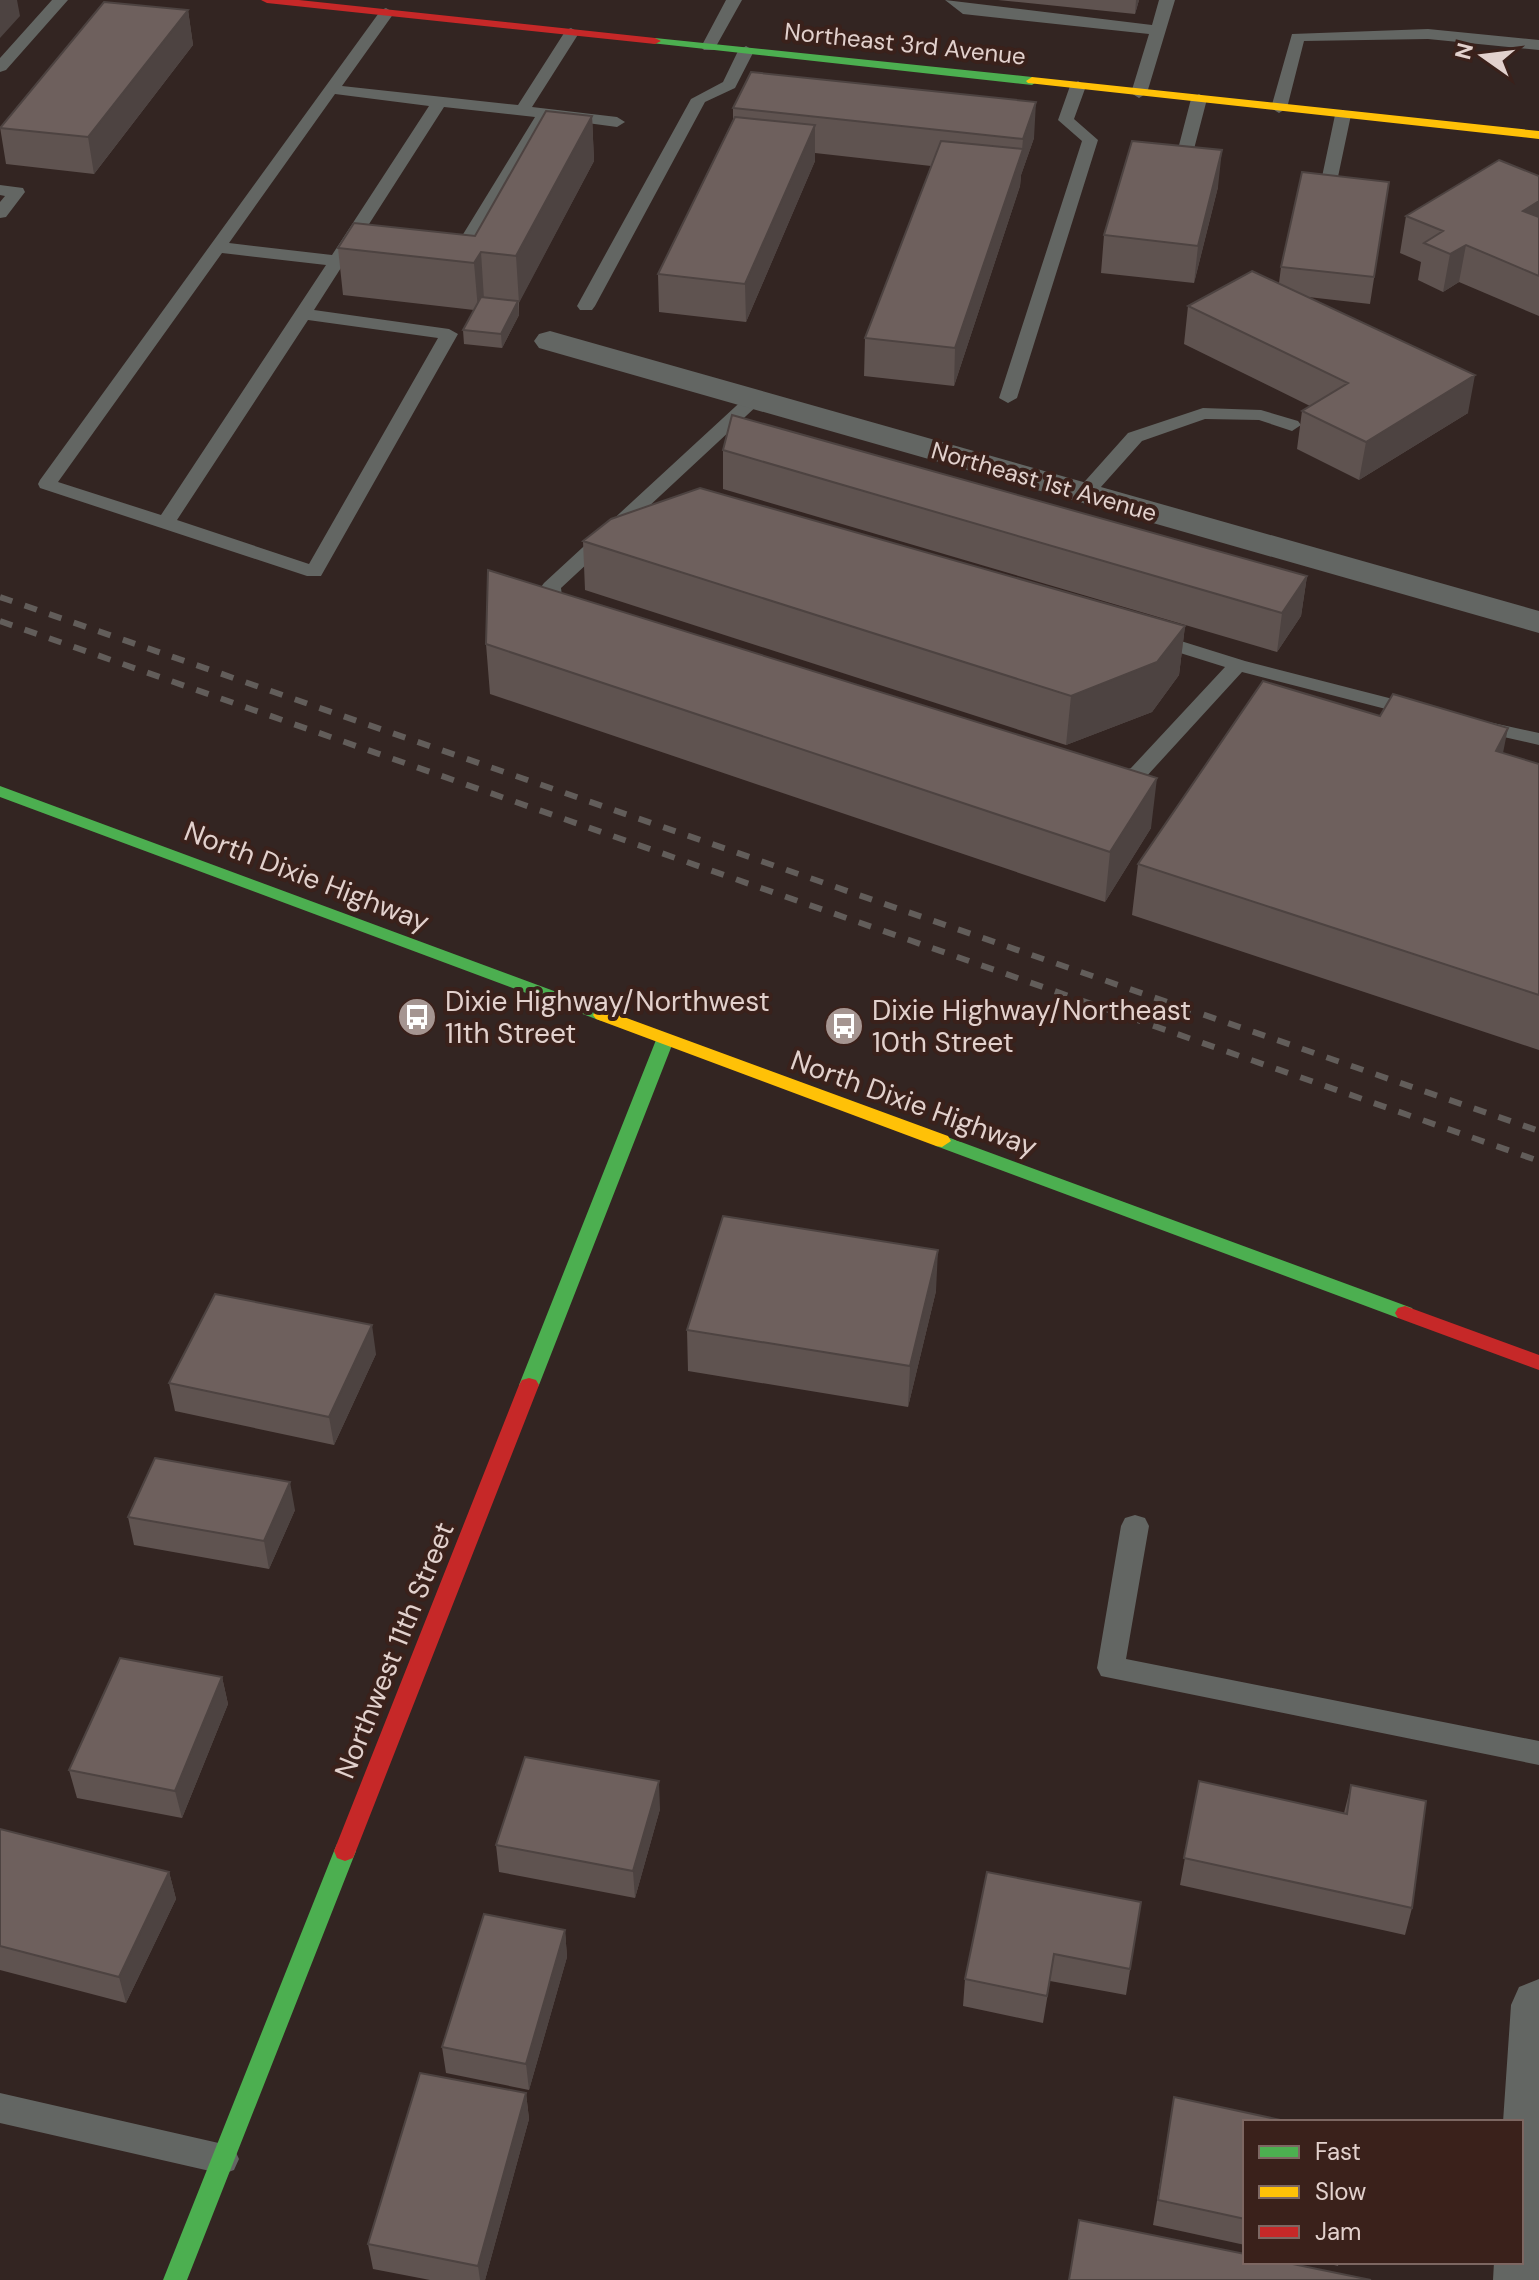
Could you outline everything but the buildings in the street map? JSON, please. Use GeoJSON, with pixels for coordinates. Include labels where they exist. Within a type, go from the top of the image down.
{"type":"FeatureCollection","features":[{"type":"Feature","properties":{"kind":"street","name":"Northeast 3rd Avenue"},"geometry":{"type":"LineString","coordinates":[[267,0],[1539,135]]}},
{"type":"Feature","properties":{"kind":"street","name":"Northeast 1st Avenue"},"geometry":{"type":"LineString","coordinates":[[550,341],[1539,622]]}},
{"type":"Feature","properties":{"kind":"street","name":"North Dixie Highway"},"geometry":{"type":"LineString","coordinates":[[0,791],[1539,1363]]}},
{"type":"Feature","properties":{"kind":"street","name":"Northwest 11th Street"},"geometry":{"type":"LineString","coordinates":[[175,2280],[665,1040]]}},
{"type":"Feature","properties":{"kind":"street"},"geometry":{"type":"LineString","coordinates":[[1523,2280],[1539,2005]]}},
{"type":"Feature","properties":{"kind":"lane"},"geometry":{"type":"LineString","coordinates":[[0,67],[60,0]]}},
{"type":"Feature","properties":{"kind":"lane"},"geometry":{"type":"LineString","coordinates":[[709,47],[734,0]]}},
{"type":"Feature","properties":{"kind":"lane"},"geometry":{"type":"LineString","coordinates":[[953,0],[963,9],[1158,30]]}},
{"type":"Feature","properties":{"kind":"lane"},"geometry":{"type":"LineString","coordinates":[[1139,93],[1167,0]]}},
{"type":"Feature","properties":{"kind":"lane"},"geometry":{"type":"LineString","coordinates":[[303,314],[449,334],[314,572],[47,484],[386,13]]}},
{"type":"Feature","properties":{"kind":"lane"},"geometry":{"type":"LineString","coordinates":[[522,111],[571,33]]}},
{"type":"Feature","properties":{"kind":"lane"},"geometry":{"type":"LineString","coordinates":[[1279,108],[1297,37],[1428,34],[1539,45]]}},
{"type":"Feature","properties":{"kind":"lane"},"geometry":{"type":"LineString","coordinates":[[586,306],[699,99],[729,85],[746,51]]}},
{"type":"Feature","properties":{"kind":"lane"},"geometry":{"type":"LineString","coordinates":[[1008,398],[1090,140],[1066,120],[1078,86]]}},
{"type":"Feature","properties":{"kind":"lane"},"geometry":{"type":"LineString","coordinates":[[330,89],[617,122]]}},
{"type":"Feature","properties":{"kind":"lane"},"geometry":{"type":"LineString","coordinates":[[1179,176],[1199,99]]}},
{"type":"Feature","properties":{"kind":"lane"},"geometry":{"type":"LineString","coordinates":[[166,522],[337,261],[358,242],[439,102]]}},
{"type":"Feature","properties":{"kind":"lane"},"geometry":{"type":"LineString","coordinates":[[428,251],[459,255],[545,113]]}},
{"type":"Feature","properties":{"kind":"lane"},"geometry":{"type":"LineString","coordinates":[[1327,191],[1343,115]]}},
{"type":"Feature","properties":{"kind":"lane"},"geometry":{"type":"LineString","coordinates":[[0,190],[17,192],[0,213]]}},
{"type":"Feature","properties":{"kind":"lane"},"geometry":{"type":"LineString","coordinates":[[217,247],[337,261]]}},
{"type":"Feature","properties":{"kind":"lane"},"geometry":{"type":"LineString","coordinates":[[597,614],[552,599],[551,587],[670,485],[754,399]]}},
{"type":"Feature","properties":{"kind":"lane"},"geometry":{"type":"LineString","coordinates":[[1085,493],[1135,437],[1203,413],[1261,415],[1292,425]]}},
{"type":"Feature","properties":{"kind":"lane"},"geometry":{"type":"LineString","coordinates":[[1132,632],[1238,665],[1539,739]]}},
{"type":"Feature","properties":{"kind":"lane"},"geometry":{"type":"LineString","coordinates":[[1092,779],[1107,784],[1138,773],[1238,665]]}},
{"type":"Feature","properties":{"kind":"lane"},"geometry":{"type":"LineString","coordinates":[[1135,1526],[1111,1668],[1539,1753]]}},
{"type":"Feature","properties":{"kind":"lane"},"geometry":{"type":"LineString","coordinates":[[0,2108],[223,2159]]}},
{"type":"Feature","properties":{"kind":"railway"},"geometry":{"type":"LineString","coordinates":[[0,597],[1539,1131]]}},
{"type":"Feature","properties":{"kind":"railway"},"geometry":{"type":"LineString","coordinates":[[0,621],[1539,1161]]}},
{"type":"Feature","properties":{"kind":"traffic: fast"},"geometry":{"type":"LineString","coordinates":[[655,41],[1032,81]]}},
{"type":"Feature","properties":{"kind":"traffic: fast"},"geometry":{"type":"LineString","coordinates":[[0,791],[602,1015]]}},
{"type":"Feature","properties":{"kind":"traffic: fast"},"geometry":{"type":"LineString","coordinates":[[529,1385],[665,1040]]}},
{"type":"Feature","properties":{"kind":"traffic: fast"},"geometry":{"type":"LineString","coordinates":[[942,1141],[1405,1313]]}},
{"type":"Feature","properties":{"kind":"traffic: fast"},"geometry":{"type":"LineString","coordinates":[[175,2280],[345,1851]]}},
{"type":"Feature","properties":{"kind":"traffic: slow"},"geometry":{"type":"LineString","coordinates":[[1032,81],[1539,135]]}},
{"type":"Feature","properties":{"kind":"traffic: slow"},"geometry":{"type":"LineString","coordinates":[[602,1015],[942,1141]]}},
{"type":"Feature","properties":{"kind":"traffic: jam"},"geometry":{"type":"LineString","coordinates":[[267,0],[655,41]]}},
{"type":"Feature","properties":{"kind":"traffic: jam"},"geometry":{"type":"LineString","coordinates":[[1405,1313],[1539,1363]]}},
{"type":"Feature","properties":{"kind":"traffic: jam"},"geometry":{"type":"LineString","coordinates":[[345,1851],[529,1385]]}},
{"type":"Feature","properties":{"kind":"place","name":"Dixie Highway/Northwest 11th Street"},"geometry":{"type":"Point","coordinates":[417,1017]}},
{"type":"Feature","properties":{"kind":"place","name":"Dixie Highway/Northeast 10th Street"},"geometry":{"type":"Point","coordinates":[844,1026]}}]}
